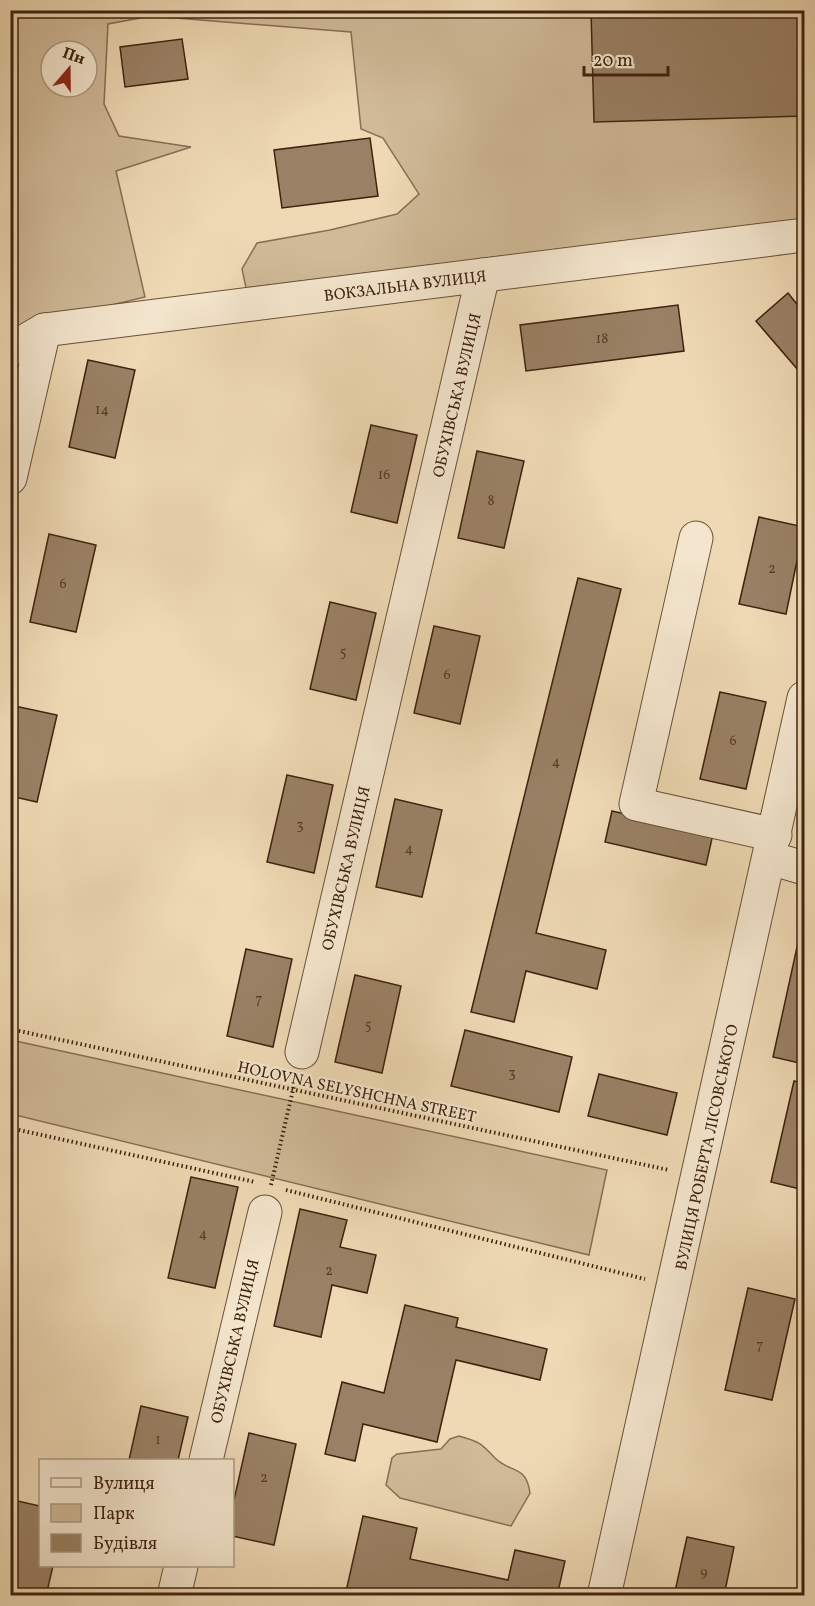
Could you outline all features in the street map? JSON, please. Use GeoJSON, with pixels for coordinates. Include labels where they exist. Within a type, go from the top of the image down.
{"type":"FeatureCollection","features":[{"type":"Feature","properties":{"kind":"street","name":"ВОКЗАЛЬНА ВУЛИЦЯ"},"geometry":{"type":"LineString","coordinates":[[10,350],[44,330],[804,235]]}},
{"type":"Feature","properties":{"kind":"street","name":"ОБУХІВСЬКА ВУЛИЦЯ"},"geometry":{"type":"LineString","coordinates":[[302,1052],[483,275]]}},
{"type":"Feature","properties":{"kind":"street"},"geometry":{"type":"LineString","coordinates":[[10,478],[44,330]]}},
{"type":"Feature","properties":{"kind":"street"},"geometry":{"type":"LineString","coordinates":[[696,538],[636,804],[772,847],[804,868]]}},
{"type":"Feature","properties":{"kind":"street","name":"ВУЛИЦЯ РОБЕРТА ЛІСОВСЬКОГО"},"geometry":{"type":"LineString","coordinates":[[604,1596],[675,1286],[804,698]]}},
{"type":"Feature","properties":{"kind":"street","name":"ОБУХІВСЬКА ВУЛИЦЯ"},"geometry":{"type":"LineString","coordinates":[[206,1459],[268,1199]]}},
{"type":"Feature","properties":{"kind":"street"},"geometry":{"type":"LineString","coordinates":[[174,1596],[181,1567]]}},
{"type":"Feature","properties":{"kind":"path","name":"HOLOVNA SELYSHCHNA STREET"},"geometry":{"type":"LineString","coordinates":[[10,1029],[699,1176]]}},
{"type":"Feature","properties":{"kind":"path"},"geometry":{"type":"LineString","coordinates":[[268,1199],[302,1052]]}},
{"type":"Feature","properties":{"kind":"path"},"geometry":{"type":"LineString","coordinates":[[10,1128],[268,1199],[675,1286]]}},
{"type":"Feature","properties":{"kind":"green space"},"geometry":{"type":"Polygon","coordinates":[[[11,11],[804,11],[804,219],[246,288],[242,269],[257,243],[330,230],[397,214],[419,194],[383,138],[361,129],[351,32],[151,16],[108,24],[104,104],[119,136],[191,147],[116,171],[145,297],[25,326],[11,334],[11,11]]]}},
{"type":"Feature","properties":{"kind":"green space"},"geometry":{"type":"Polygon","coordinates":[[[11,1040],[607,1170],[589,1255],[11,1114],[11,1040]]]}},
{"type":"Feature","properties":{"kind":"green space"},"geometry":{"type":"Polygon","coordinates":[[[459,1436],[480,1444],[501,1463],[521,1473],[525,1478],[530,1493],[511,1526],[400,1498],[386,1485],[392,1458],[397,1454],[441,1449],[450,1439],[459,1436]]]}},
{"type":"Feature","properties":{"kind":"building"},"geometry":{"type":"Polygon","coordinates":[[[591,10],[804,10],[804,116],[594,122],[591,10]]]}},
{"type":"Feature","properties":{"kind":"building"},"geometry":{"type":"Polygon","coordinates":[[[182,39],[188,79],[125,87],[120,47],[182,39]]]}},
{"type":"Feature","properties":{"kind":"building"},"geometry":{"type":"Polygon","coordinates":[[[370,138],[378,196],[282,208],[274,150],[370,138]]]}},
{"type":"Feature","properties":{"kind":"building"},"geometry":{"type":"Polygon","coordinates":[[[788,293],[804,313],[804,377],[756,321],[788,293]]]}},
{"type":"Feature","properties":{"kind":"building"},"geometry":{"type":"Polygon","coordinates":[[[678,305],[684,351],[526,371],[520,325],[678,305]]]}},
{"type":"Feature","properties":{"kind":"building"},"geometry":{"type":"Polygon","coordinates":[[[88,360],[135,370],[115,458],[69,447],[88,360]]]}},
{"type":"Feature","properties":{"kind":"building"},"geometry":{"type":"Polygon","coordinates":[[[371,425],[417,435],[397,523],[351,512],[371,425]]]}},
{"type":"Feature","properties":{"kind":"building"},"geometry":{"type":"Polygon","coordinates":[[[477,451],[524,461],[504,548],[458,538],[477,451]]]}},
{"type":"Feature","properties":{"kind":"building"},"geometry":{"type":"Polygon","coordinates":[[[759,517],[804,527],[786,614],[739,604],[759,517]]]}},
{"type":"Feature","properties":{"kind":"building"},"geometry":{"type":"Polygon","coordinates":[[[49,534],[96,545],[76,632],[30,622],[49,534]]]}},
{"type":"Feature","properties":{"kind":"building"},"geometry":{"type":"Polygon","coordinates":[[[578,578],[621,589],[536,933],[606,950],[597,989],[526,971],[514,1022],[471,1012],[578,578]]]}},
{"type":"Feature","properties":{"kind":"building"},"geometry":{"type":"Polygon","coordinates":[[[330,602],[376,613],[356,700],[310,689],[330,602]]]}},
{"type":"Feature","properties":{"kind":"building"},"geometry":{"type":"Polygon","coordinates":[[[434,626],[480,636],[460,724],[414,713],[434,626]]]}},
{"type":"Feature","properties":{"kind":"building"},"geometry":{"type":"Polygon","coordinates":[[[720,692],[766,702],[746,789],[700,779],[720,692]]]}},
{"type":"Feature","properties":{"kind":"building"},"geometry":{"type":"Polygon","coordinates":[[[10,705],[57,715],[37,802],[10,796],[10,705]]]}},
{"type":"Feature","properties":{"kind":"building"},"geometry":{"type":"Polygon","coordinates":[[[287,775],[333,785],[314,873],[267,862],[287,775]]]}},
{"type":"Feature","properties":{"kind":"building"},"geometry":{"type":"Polygon","coordinates":[[[395,799],[442,810],[422,897],[376,887],[395,799]]]}},
{"type":"Feature","properties":{"kind":"building"},"geometry":{"type":"Polygon","coordinates":[[[612,811],[713,834],[706,865],[605,842],[612,811]]]}},
{"type":"Feature","properties":{"kind":"building"},"geometry":{"type":"Polygon","coordinates":[[[804,915],[804,1064],[773,1057],[804,915]]]}},
{"type":"Feature","properties":{"kind":"building"},"geometry":{"type":"Polygon","coordinates":[[[246,949],[292,959],[273,1047],[227,1036],[246,949]]]}},
{"type":"Feature","properties":{"kind":"building"},"geometry":{"type":"Polygon","coordinates":[[[355,975],[401,986],[382,1073],[335,1062],[355,975]]]}},
{"type":"Feature","properties":{"kind":"building"},"geometry":{"type":"Polygon","coordinates":[[[465,1030],[572,1057],[559,1112],[451,1086],[465,1030]]]}},
{"type":"Feature","properties":{"kind":"building"},"geometry":{"type":"Polygon","coordinates":[[[599,1074],[677,1093],[667,1135],[588,1116],[599,1074]]]}},
{"type":"Feature","properties":{"kind":"building"},"geometry":{"type":"Polygon","coordinates":[[[794,1081],[804,1083],[804,1190],[771,1182],[794,1081]]]}},
{"type":"Feature","properties":{"kind":"building"},"geometry":{"type":"Polygon","coordinates":[[[191,1177],[238,1187],[215,1288],[168,1278],[191,1177]]]}},
{"type":"Feature","properties":{"kind":"building"},"geometry":{"type":"Polygon","coordinates":[[[300,1209],[347,1220],[340,1247],[376,1255],[367,1293],[332,1285],[321,1337],[274,1326],[300,1209]]]}},
{"type":"Feature","properties":{"kind":"building"},"geometry":{"type":"Polygon","coordinates":[[[748,1288],[795,1299],[772,1400],[725,1390],[748,1288]]]}},
{"type":"Feature","properties":{"kind":"building"},"geometry":{"type":"Polygon","coordinates":[[[405,1305],[458,1318],[456,1327],[547,1349],[540,1380],[456,1360],[437,1442],[363,1424],[355,1461],[325,1454],[342,1382],[384,1393],[405,1305]]]}},
{"type":"Feature","properties":{"kind":"building"},"geometry":{"type":"Polygon","coordinates":[[[141,1406],[188,1417],[178,1459],[129,1459],[141,1406]]]}},
{"type":"Feature","properties":{"kind":"building"},"geometry":{"type":"Polygon","coordinates":[[[249,1433],[296,1444],[274,1545],[234,1536],[234,1500],[249,1433]]]}},
{"type":"Feature","properties":{"kind":"building"},"geometry":{"type":"Polygon","coordinates":[[[13,1500],[39,1506],[39,1567],[53,1567],[46,1596],[10,1589],[10,1512],[13,1500]]]}},
{"type":"Feature","properties":{"kind":"building"},"geometry":{"type":"Polygon","coordinates":[[[363,1516],[417,1528],[410,1559],[508,1580],[515,1550],[565,1561],[557,1596],[345,1596],[363,1516]]]}},
{"type":"Feature","properties":{"kind":"building"},"geometry":{"type":"Polygon","coordinates":[[[687,1537],[734,1547],[724,1596],[674,1596],[687,1537]]]}},
{"type":"Feature","properties":{"kind":"building"},"geometry":{"type":"Polygon","coordinates":[[[203,1590],[225,1596],[202,1596],[203,1590]]]}}]}
